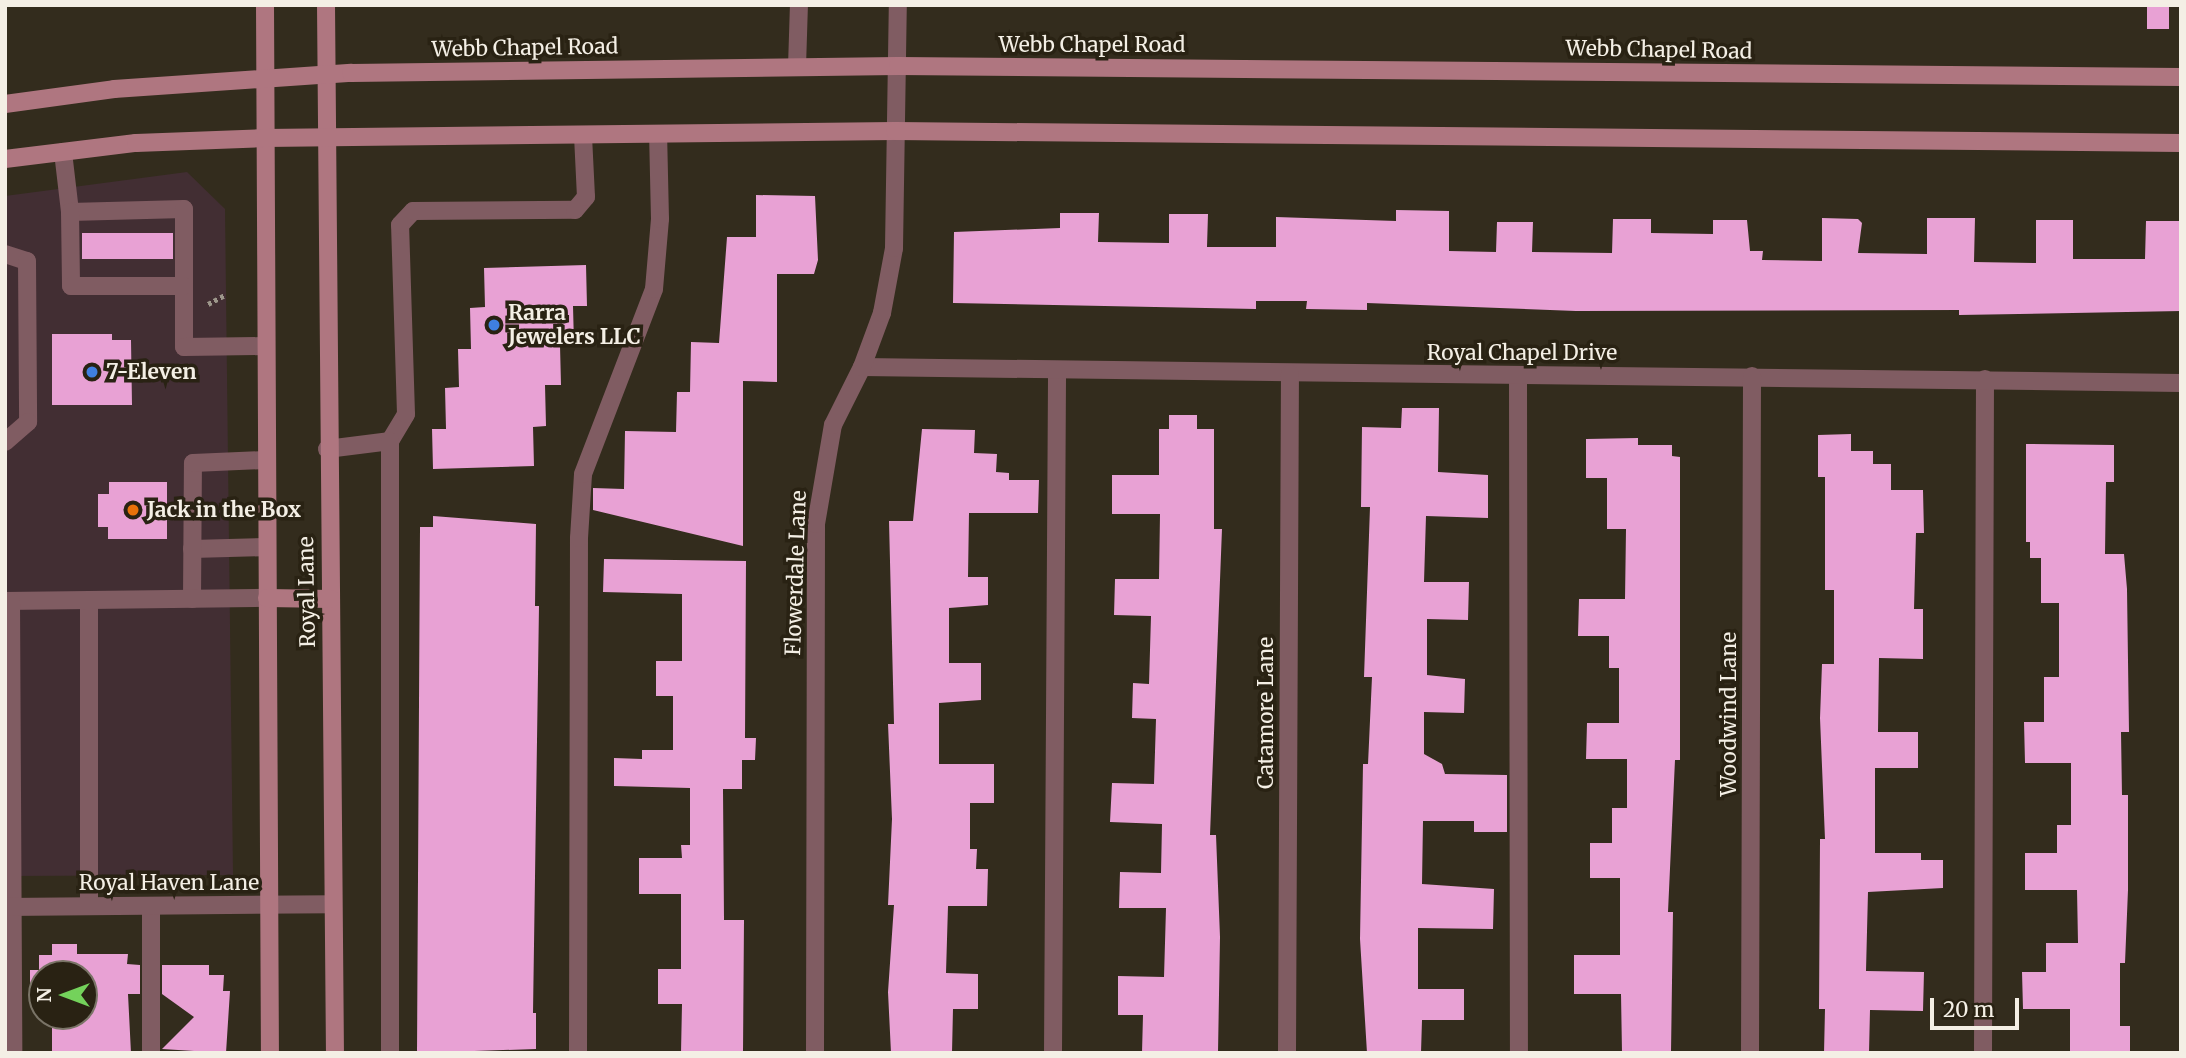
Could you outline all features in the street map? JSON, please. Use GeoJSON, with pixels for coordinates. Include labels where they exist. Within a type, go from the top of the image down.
{"type":"FeatureCollection","features":[{"type":"Feature","properties":{"kind":"main road","name":"Royal Lane"},"geometry":{"type":"LineString","coordinates":[[265,5],[263,75],[270,1053]]}},
{"type":"Feature","properties":{"kind":"main road","name":"Royal Lane"},"geometry":{"type":"LineString","coordinates":[[326,5],[327,449],[335,1053]]}},
{"type":"Feature","properties":{"kind":"main road","name":"Webb Chapel Road"},"geometry":{"type":"LineString","coordinates":[[5,104],[114,89],[263,75],[797,67],[2181,77]]}},
{"type":"Feature","properties":{"kind":"main road"},"geometry":{"type":"LineString","coordinates":[[5,159],[136,143],[264,138],[895,131],[2181,143]]}},
{"type":"Feature","properties":{"kind":"main road"},"geometry":{"type":"LineString","coordinates":[[267,598],[331,599]]}},
{"type":"Feature","properties":{"kind":"street"},"geometry":{"type":"LineString","coordinates":[[797,67],[799,5]]}},
{"type":"Feature","properties":{"kind":"street","name":"Flowerdale Lane"},"geometry":{"type":"LineString","coordinates":[[815,1053],[816,524],[833,425],[862,367],[882,313],[894,248],[898,5]]}},
{"type":"Feature","properties":{"kind":"street"},"geometry":{"type":"LineString","coordinates":[[578,1053],[579,538],[583,474],[654,289],[660,219],[658,134]]}},
{"type":"Feature","properties":{"kind":"street"},"geometry":{"type":"LineString","coordinates":[[390,1053],[390,441],[406,414],[400,225],[413,211],[575,210],[586,197],[583,135]]}},
{"type":"Feature","properties":{"kind":"street"},"geometry":{"type":"LineString","coordinates":[[63,152],[70,212],[71,286],[184,286]]}},
{"type":"Feature","properties":{"kind":"street"},"geometry":{"type":"LineString","coordinates":[[70,212],[184,209],[184,347],[265,346]]}},
{"type":"Feature","properties":{"kind":"street"},"geometry":{"type":"LineString","coordinates":[[5,254],[27,261],[28,422],[5,442]]}},
{"type":"Feature","properties":{"kind":"street","name":"Royal Chapel Drive"},"geometry":{"type":"LineString","coordinates":[[862,367],[2181,383]]}},
{"type":"Feature","properties":{"kind":"street"},"geometry":{"type":"LineString","coordinates":[[1053,1053],[1057,370]]}},
{"type":"Feature","properties":{"kind":"street","name":"Catamore Lane"},"geometry":{"type":"LineString","coordinates":[[1287,1053],[1290,374]]}},
{"type":"Feature","properties":{"kind":"street"},"geometry":{"type":"LineString","coordinates":[[1518,376],[1519,1053]]}},
{"type":"Feature","properties":{"kind":"street","name":"Woodwind Lane"},"geometry":{"type":"LineString","coordinates":[[1750,1053],[1752,376]]}},
{"type":"Feature","properties":{"kind":"street"},"geometry":{"type":"LineString","coordinates":[[1983,1053],[1985,379]]}},
{"type":"Feature","properties":{"kind":"street"},"geometry":{"type":"LineString","coordinates":[[327,449],[390,441]]}},
{"type":"Feature","properties":{"kind":"street"},"geometry":{"type":"LineString","coordinates":[[192,599],[193,463],[266,460]]}},
{"type":"Feature","properties":{"kind":"street"},"geometry":{"type":"LineString","coordinates":[[192,549],[267,547]]}},
{"type":"Feature","properties":{"kind":"street"},"geometry":{"type":"LineString","coordinates":[[13,1053],[9,907],[8,601],[267,598]]}},
{"type":"Feature","properties":{"kind":"street"},"geometry":{"type":"LineString","coordinates":[[89,600],[89,906]]}},
{"type":"Feature","properties":{"kind":"street","name":"Royal Haven Lane"},"geometry":{"type":"LineString","coordinates":[[9,907],[333,904]]}},
{"type":"Feature","properties":{"kind":"street"},"geometry":{"type":"LineString","coordinates":[[151,906],[151,1053]]}},
{"type":"Feature","properties":{"kind":"path"},"geometry":{"type":"LineString","coordinates":[[208,304],[225,295]]}},
{"type":"Feature","properties":{"kind":"shaded area"},"geometry":{"type":"Polygon","coordinates":[[[187,172],[225,209],[233,875],[5,876],[5,196],[187,172]]]}},
{"type":"Feature","properties":{"kind":"building"},"geometry":{"type":"Polygon","coordinates":[[[2147,5],[2169,5],[2169,29],[2147,29],[2147,5]]]}},
{"type":"Feature","properties":{"kind":"building"},"geometry":{"type":"Polygon","coordinates":[[[756,195],[815,196],[818,260],[814,274],[777,274],[777,382],[743,381],[743,546],[593,510],[593,488],[624,489],[625,431],[676,432],[677,392],[690,392],[691,342],[719,343],[727,237],[756,237],[756,195]]]}},
{"type":"Feature","properties":{"kind":"building"},"geometry":{"type":"Polygon","coordinates":[[[1396,210],[1449,211],[1449,251],[1496,252],[1497,222],[1533,222],[1532,252],[1612,253],[1613,219],[1651,219],[1651,233],[1713,234],[1713,220],[1747,220],[1750,251],[1763,251],[1762,260],[1822,261],[1822,218],[1858,219],[1862,223],[1858,253],[1927,254],[1927,218],[1975,218],[1974,262],[2036,263],[2036,220],[2073,220],[2073,259],[2145,259],[2146,221],[2181,221],[2181,311],[1959,315],[1959,310],[1576,311],[1367,303],[1367,310],[1306,309],[1307,301],[1256,301],[1256,309],[953,303],[954,232],[1060,228],[1060,213],[1099,213],[1098,242],[1169,243],[1169,214],[1208,214],[1207,247],[1276,247],[1276,217],[1396,221],[1396,210]]]}},
{"type":"Feature","properties":{"kind":"building"},"geometry":{"type":"Polygon","coordinates":[[[82,233],[173,233],[173,259],[82,259],[82,233]]]}},
{"type":"Feature","properties":{"kind":"building"},"geometry":{"type":"Polygon","coordinates":[[[586,265],[587,306],[573,306],[574,344],[560,345],[561,385],[545,385],[546,426],[533,427],[534,466],[433,469],[432,429],[446,429],[445,388],[459,387],[458,349],[471,349],[470,308],[485,307],[484,268],[586,265]]]}},
{"type":"Feature","properties":{"kind":"building","name":"7-Eleven"},"geometry":{"type":"Polygon","coordinates":[[[52,334],[112,334],[112,340],[131,340],[132,405],[52,405],[52,334]]]}},
{"type":"Feature","properties":{"kind":"building"},"geometry":{"type":"Polygon","coordinates":[[[1402,408],[1439,408],[1438,472],[1488,475],[1488,518],[1426,516],[1424,582],[1469,582],[1468,620],[1427,619],[1427,675],[1465,679],[1464,713],[1424,712],[1424,754],[1442,764],[1445,774],[1507,775],[1507,832],[1474,832],[1474,821],[1423,821],[1422,884],[1494,889],[1493,929],[1418,928],[1418,989],[1464,989],[1464,1020],[1422,1020],[1421,1053],[1367,1053],[1360,939],[1363,764],[1368,764],[1372,677],[1364,677],[1370,507],[1361,507],[1362,427],[1401,428],[1402,408]]]}},
{"type":"Feature","properties":{"kind":"building"},"geometry":{"type":"Polygon","coordinates":[[[1169,415],[1197,415],[1197,429],[1214,429],[1214,529],[1222,529],[1210,835],[1216,835],[1220,937],[1218,1053],[1142,1053],[1143,1015],[1118,1015],[1118,976],[1164,977],[1166,908],[1119,908],[1120,872],[1161,873],[1162,824],[1110,822],[1112,783],[1154,784],[1156,719],[1132,718],[1133,683],[1149,684],[1151,616],[1114,615],[1115,579],[1159,579],[1160,514],[1112,514],[1112,475],[1159,475],[1159,429],[1169,429],[1169,415]]]}},
{"type":"Feature","properties":{"kind":"building"},"geometry":{"type":"Polygon","coordinates":[[[922,429],[975,430],[974,453],[997,454],[996,472],[1009,473],[1009,480],[1039,480],[1038,513],[969,513],[968,577],[988,577],[988,605],[949,608],[949,663],[981,663],[981,700],[939,703],[939,764],[994,764],[994,803],[970,803],[970,849],[977,849],[976,869],[988,869],[987,906],[948,906],[946,973],[978,974],[978,1009],[953,1009],[952,1053],[891,1053],[888,992],[894,905],[888,905],[892,819],[888,724],[894,724],[889,521],[913,521],[922,429]]]}},
{"type":"Feature","properties":{"kind":"building"},"geometry":{"type":"Polygon","coordinates":[[[1851,434],[1851,451],[1873,451],[1873,464],[1891,464],[1891,490],[1923,490],[1924,533],[1916,533],[1914,609],[1923,609],[1923,659],[1879,658],[1878,732],[1918,732],[1918,768],[1875,768],[1875,853],[1921,853],[1921,860],[1943,860],[1943,888],[1868,892],[1866,971],[1924,972],[1923,1011],[1870,1010],[1869,1053],[1824,1053],[1825,1009],[1819,1009],[1820,839],[1825,839],[1820,718],[1822,664],[1834,664],[1834,590],[1825,590],[1825,477],[1818,477],[1818,435],[1851,434]]]}},
{"type":"Feature","properties":{"kind":"building"},"geometry":{"type":"Polygon","coordinates":[[[1638,438],[1638,445],[1672,445],[1672,456],[1680,457],[1680,760],[1675,760],[1668,912],[1673,912],[1671,1053],[1622,1053],[1621,994],[1574,994],[1574,955],[1620,955],[1620,878],[1590,878],[1590,843],[1612,843],[1612,808],[1627,808],[1627,759],[1586,759],[1587,723],[1619,723],[1619,668],[1609,668],[1609,636],[1578,636],[1579,599],[1625,599],[1626,529],[1607,529],[1607,478],[1586,478],[1586,439],[1638,438]]]}},
{"type":"Feature","properties":{"kind":"building"},"geometry":{"type":"Polygon","coordinates":[[[2026,444],[2114,445],[2114,482],[2106,482],[2105,554],[2124,554],[2127,589],[2129,732],[2121,732],[2122,795],[2128,795],[2128,890],[2125,963],[2120,963],[2120,1026],[2130,1026],[2130,1053],[2070,1053],[2070,1009],[2023,1009],[2022,972],[2046,972],[2046,943],[2078,943],[2077,890],[2025,890],[2025,853],[2057,853],[2057,825],[2071,825],[2071,763],[2025,763],[2024,722],[2044,722],[2044,677],[2059,677],[2059,603],[2041,603],[2041,558],[2030,558],[2030,542],[2026,542],[2026,444]]]}},
{"type":"Feature","properties":{"kind":"building","name":"Jack in the Box"},"geometry":{"type":"Polygon","coordinates":[[[109,482],[167,482],[167,539],[108,539],[108,527],[98,527],[98,494],[109,494],[109,482]]]}},
{"type":"Feature","properties":{"kind":"building"},"geometry":{"type":"Polygon","coordinates":[[[433,516],[536,524],[535,606],[539,606],[533,1013],[536,1013],[536,1049],[417,1053],[420,527],[433,527],[433,516]]]}},
{"type":"Feature","properties":{"kind":"building"},"geometry":{"type":"Polygon","coordinates":[[[604,559],[746,561],[745,738],[756,738],[755,760],[742,760],[742,789],[723,789],[724,920],[744,920],[743,1053],[681,1053],[682,1004],[658,1004],[658,969],[681,969],[681,894],[639,894],[639,858],[682,858],[681,845],[690,845],[690,788],[614,786],[614,758],[642,759],[642,750],[673,750],[673,696],[656,696],[656,661],[682,661],[682,594],[603,592],[604,559]]]}},
{"type":"Feature","properties":{"kind":"building"},"geometry":{"type":"Polygon","coordinates":[[[52,944],[77,944],[77,954],[128,954],[127,964],[140,965],[140,994],[128,994],[131,1053],[52,1053],[52,1030],[98,1030],[98,960],[39,960],[39,955],[52,955],[52,944]]]}},
{"type":"Feature","properties":{"kind":"building"},"geometry":{"type":"Polygon","coordinates":[[[162,965],[209,965],[209,975],[224,975],[223,991],[230,991],[226,1053],[162,1049],[194,1017],[162,994],[162,965]]]}},
{"type":"Feature","properties":{"kind":"place","name":"Rarra Jewelers LLC"},"geometry":{"type":"Point","coordinates":[494,325]}},
{"type":"Feature","properties":{"kind":"place","name":"7-Eleven"},"geometry":{"type":"Point","coordinates":[92,372]}},
{"type":"Feature","properties":{"kind":"place","name":"Jack in the Box"},"geometry":{"type":"Point","coordinates":[133,510]}}]}
